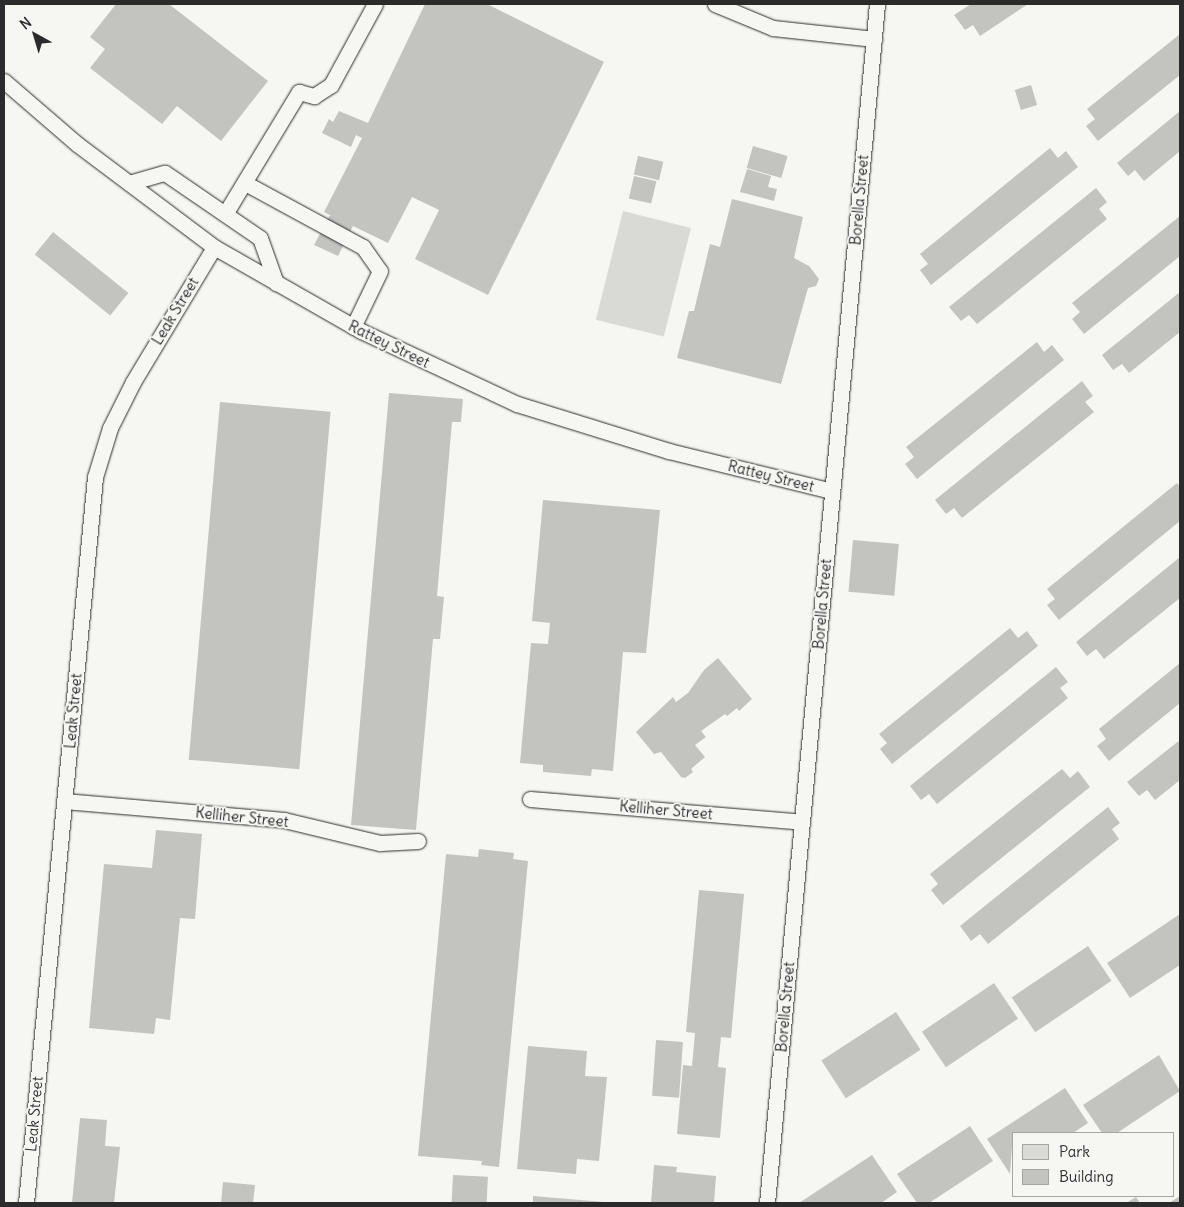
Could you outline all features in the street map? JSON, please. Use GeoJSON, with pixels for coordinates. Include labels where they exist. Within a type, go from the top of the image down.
{"type":"FeatureCollection","features":[{"type":"Feature","properties":{"kind":"lane"},"geometry":{"type":"LineString","coordinates":[[225,214],[299,92],[314,96],[331,85],[375,4]]}},
{"type":"Feature","properties":{"kind":"lane"},"geometry":{"type":"LineString","coordinates":[[715,4],[744,19],[773,28],[874,39]]}},
{"type":"Feature","properties":{"kind":"lane","name":"Borella Street"},"geometry":{"type":"LineString","coordinates":[[767,1203],[877,4]]}},
{"type":"Feature","properties":{"kind":"lane","name":"Rattey Street"},"geometry":{"type":"LineString","coordinates":[[4,81],[129,183],[214,247],[353,327],[517,404],[669,452],[832,491]]}},
{"type":"Feature","properties":{"kind":"lane"},"geometry":{"type":"LineString","coordinates":[[129,183],[165,173],[260,238],[276,283]]}},
{"type":"Feature","properties":{"kind":"lane"},"geometry":{"type":"LineString","coordinates":[[245,183],[364,247],[380,271],[353,327]]}},
{"type":"Feature","properties":{"kind":"lane","name":"Leak Street"},"geometry":{"type":"LineString","coordinates":[[26,1203],[95,476],[110,428],[132,382],[214,247]]}},
{"type":"Feature","properties":{"kind":"lane","name":"Kelliher Street"},"geometry":{"type":"LineString","coordinates":[[530,799],[802,822]]}},
{"type":"Feature","properties":{"kind":"lane","name":"Kelliher Street"},"geometry":{"type":"LineString","coordinates":[[64,802],[284,820],[380,843],[418,841]]}},
{"type":"Feature","properties":{"kind":"green space"},"geometry":{"type":"Polygon","coordinates":[[[623,211],[691,228],[664,337],[596,320],[623,211]]]}},
{"type":"Feature","properties":{"kind":"building"},"geometry":{"type":"Polygon","coordinates":[[[116,4],[169,4],[268,81],[221,141],[177,106],[162,124],[90,68],[105,49],[90,37],[116,4]]]}},
{"type":"Feature","properties":{"kind":"building"},"geometry":{"type":"Polygon","coordinates":[[[425,4],[487,4],[604,62],[488,295],[415,259],[439,210],[412,197],[388,243],[353,226],[338,256],[314,245],[330,215],[324,212],[362,138],[356,135],[351,147],[322,133],[329,119],[333,122],[339,111],[368,123],[425,4]]]}},
{"type":"Feature","properties":{"kind":"building"},"geometry":{"type":"Polygon","coordinates":[[[971,4],[1028,4],[980,36],[973,25],[965,30],[954,15],[971,4]]]}},
{"type":"Feature","properties":{"kind":"building"},"geometry":{"type":"Polygon","coordinates":[[[1180,34],[1180,75],[1098,141],[1086,126],[1095,119],[1087,109],[1180,34]]]}},
{"type":"Feature","properties":{"kind":"building"},"geometry":{"type":"Polygon","coordinates":[[[1031,85],[1037,105],[1021,110],[1015,90],[1031,85]]]}},
{"type":"Feature","properties":{"kind":"building"},"geometry":{"type":"Polygon","coordinates":[[[1180,111],[1180,151],[1144,181],[1135,170],[1128,176],[1117,163],[1180,111]]]}},
{"type":"Feature","properties":{"kind":"building"},"geometry":{"type":"Polygon","coordinates":[[[753,146],[788,156],[781,178],[747,168],[753,146]]]}},
{"type":"Feature","properties":{"kind":"building"},"geometry":{"type":"Polygon","coordinates":[[[1050,148],[1058,158],[1066,151],[1078,167],[931,285],[920,270],[928,264],[920,254],[1050,148]]]}},
{"type":"Feature","properties":{"kind":"building"},"geometry":{"type":"Polygon","coordinates":[[[638,156],[663,162],[659,180],[634,175],[638,156]]]}},
{"type":"Feature","properties":{"kind":"building"},"geometry":{"type":"Polygon","coordinates":[[[747,169],[771,176],[768,187],[777,189],[774,201],[740,192],[747,169]]]}},
{"type":"Feature","properties":{"kind":"building"},"geometry":{"type":"Polygon","coordinates":[[[634,176],[656,181],[651,204],[629,198],[634,176]]]}},
{"type":"Feature","properties":{"kind":"building"},"geometry":{"type":"Polygon","coordinates":[[[1096,188],[1107,202],[1099,209],[1107,219],[977,324],[969,315],[961,321],[949,307],[1096,188]]]}},
{"type":"Feature","properties":{"kind":"building"},"geometry":{"type":"Polygon","coordinates":[[[732,199],[803,217],[794,258],[809,266],[819,279],[816,286],[808,288],[781,384],[677,358],[689,311],[694,311],[710,244],[720,247],[732,199]]]}},
{"type":"Feature","properties":{"kind":"building"},"geometry":{"type":"Polygon","coordinates":[[[1180,216],[1180,256],[1084,334],[1072,319],[1080,312],[1072,303],[1180,216]]]}},
{"type":"Feature","properties":{"kind":"building"},"geometry":{"type":"Polygon","coordinates":[[[53,232],[128,293],[110,316],[35,255],[53,232]]]}},
{"type":"Feature","properties":{"kind":"building"},"geometry":{"type":"Polygon","coordinates":[[[1180,292],[1180,332],[1129,373],[1122,364],[1113,370],[1102,355],[1180,292]]]}},
{"type":"Feature","properties":{"kind":"building"},"geometry":{"type":"Polygon","coordinates":[[[1037,342],[1044,352],[1052,345],[1064,360],[917,479],[905,464],[914,457],[906,447],[1037,342]]]}},
{"type":"Feature","properties":{"kind":"building"},"geometry":{"type":"Polygon","coordinates":[[[1082,381],[1093,396],[1085,402],[1094,412],[962,518],[954,508],[946,514],[935,500],[1082,381]]]}},
{"type":"Feature","properties":{"kind":"building"},"geometry":{"type":"Polygon","coordinates":[[[389,393],[463,399],[461,422],[452,422],[437,596],[444,597],[440,639],[433,639],[416,830],[351,825],[389,393]]]}},
{"type":"Feature","properties":{"kind":"building"},"geometry":{"type":"Polygon","coordinates":[[[220,402],[331,412],[299,769],[189,760],[220,402]]]}},
{"type":"Feature","properties":{"kind":"building"},"geometry":{"type":"Polygon","coordinates":[[[1177,483],[1180,487],[1180,521],[1059,620],[1047,605],[1055,599],[1047,589],[1177,483]]]}},
{"type":"Feature","properties":{"kind":"building"},"geometry":{"type":"Polygon","coordinates":[[[543,500],[660,510],[646,653],[623,652],[613,771],[592,769],[591,776],[543,772],[543,765],[520,763],[531,643],[548,644],[550,623],[532,621],[543,500]]]}},
{"type":"Feature","properties":{"kind":"building"},"geometry":{"type":"Polygon","coordinates":[[[853,540],[899,544],[894,596],[848,592],[853,540]]]}},
{"type":"Feature","properties":{"kind":"building"},"geometry":{"type":"Polygon","coordinates":[[[1180,557],[1180,598],[1104,659],[1096,649],[1087,656],[1076,642],[1180,557]]]}},
{"type":"Feature","properties":{"kind":"building"},"geometry":{"type":"Polygon","coordinates":[[[1010,628],[1018,638],[1027,631],[1038,646],[892,764],[880,749],[887,743],[879,734],[1010,628]]]}},
{"type":"Feature","properties":{"kind":"building"},"geometry":{"type":"Polygon","coordinates":[[[718,658],[752,699],[739,711],[737,708],[727,716],[725,714],[701,731],[706,737],[695,745],[705,757],[691,769],[693,772],[685,778],[681,777],[661,752],[654,754],[636,732],[673,697],[676,702],[688,693],[704,670],[718,658]]]}},
{"type":"Feature","properties":{"kind":"building"},"geometry":{"type":"Polygon","coordinates":[[[1180,663],[1180,703],[1109,761],[1097,746],[1106,739],[1099,729],[1180,663]]]}},
{"type":"Feature","properties":{"kind":"building"},"geometry":{"type":"Polygon","coordinates":[[[1056,667],[1068,682],[1060,688],[1068,698],[937,804],[929,794],[921,800],[910,786],[1056,667]]]}},
{"type":"Feature","properties":{"kind":"building"},"geometry":{"type":"Polygon","coordinates":[[[1180,740],[1180,780],[1155,800],[1147,790],[1139,796],[1127,782],[1180,740]]]}},
{"type":"Feature","properties":{"kind":"building"},"geometry":{"type":"Polygon","coordinates":[[[1062,769],[1070,778],[1078,771],[1090,787],[943,905],[931,890],[938,884],[930,874],[1062,769]]]}},
{"type":"Feature","properties":{"kind":"building"},"geometry":{"type":"Polygon","coordinates":[[[1108,807],[1120,823],[1112,829],[1119,839],[988,944],[980,934],[971,941],[960,926],[1108,807]]]}},
{"type":"Feature","properties":{"kind":"building"},"geometry":{"type":"Polygon","coordinates":[[[156,830],[202,834],[195,919],[180,918],[170,1020],[156,1018],[154,1034],[89,1028],[104,864],[152,868],[156,830]]]}},
{"type":"Feature","properties":{"kind":"building"},"geometry":{"type":"Polygon","coordinates":[[[479,849],[514,853],[513,859],[528,861],[499,1167],[481,1165],[482,1161],[418,1156],[446,854],[478,857],[479,849]]]}},
{"type":"Feature","properties":{"kind":"building"},"geometry":{"type":"Polygon","coordinates":[[[699,890],[744,894],[731,1038],[721,1037],[718,1067],[726,1068],[720,1138],[677,1134],[683,1065],[692,1066],[695,1033],[686,1032],[699,890]]]}},
{"type":"Feature","properties":{"kind":"building"},"geometry":{"type":"Polygon","coordinates":[[[1180,914],[1180,965],[1130,998],[1107,963],[1180,914]]]}},
{"type":"Feature","properties":{"kind":"building"},"geometry":{"type":"Polygon","coordinates":[[[1088,946],[1111,981],[1035,1032],[1012,997],[1088,946]]]}},
{"type":"Feature","properties":{"kind":"building"},"geometry":{"type":"Polygon","coordinates":[[[994,983],[1018,1019],[946,1067],[922,1032],[994,983]]]}},
{"type":"Feature","properties":{"kind":"building"},"geometry":{"type":"Polygon","coordinates":[[[896,1012],[921,1050],[846,1098],[821,1060],[896,1012]]]}},
{"type":"Feature","properties":{"kind":"building"},"geometry":{"type":"Polygon","coordinates":[[[656,1040],[683,1042],[679,1098],[652,1096],[656,1040]]]}},
{"type":"Feature","properties":{"kind":"building"},"geometry":{"type":"Polygon","coordinates":[[[528,1046],[587,1051],[585,1076],[607,1077],[599,1161],[577,1159],[576,1174],[517,1169],[528,1046]]]}},
{"type":"Feature","properties":{"kind":"building"},"geometry":{"type":"Polygon","coordinates":[[[1159,1055],[1180,1091],[1118,1132],[1101,1132],[1083,1105],[1159,1055]]]}},
{"type":"Feature","properties":{"kind":"building"},"geometry":{"type":"Polygon","coordinates":[[[1065,1088],[1088,1123],[1074,1132],[1012,1132],[1010,1174],[987,1139],[1065,1088]]]}},
{"type":"Feature","properties":{"kind":"building"},"geometry":{"type":"Polygon","coordinates":[[[80,1118],[107,1120],[105,1146],[120,1147],[114,1203],[72,1203],[80,1118]]]}},
{"type":"Feature","properties":{"kind":"building"},"geometry":{"type":"Polygon","coordinates":[[[970,1126],[993,1161],[929,1203],[917,1203],[897,1174],[970,1126]]]}},
{"type":"Feature","properties":{"kind":"building"},"geometry":{"type":"Polygon","coordinates":[[[872,1155],[897,1192],[881,1203],[799,1203],[872,1155]]]}},
{"type":"Feature","properties":{"kind":"building"},"geometry":{"type":"Polygon","coordinates":[[[654,1165],[677,1167],[676,1172],[716,1176],[714,1203],[651,1203],[654,1165]]]}},
{"type":"Feature","properties":{"kind":"building"},"geometry":{"type":"Polygon","coordinates":[[[453,1175],[488,1177],[487,1203],[452,1203],[453,1175]]]}},
{"type":"Feature","properties":{"kind":"building"},"geometry":{"type":"Polygon","coordinates":[[[223,1182],[255,1185],[253,1203],[221,1203],[223,1182]]]}},
{"type":"Feature","properties":{"kind":"building"},"geometry":{"type":"Polygon","coordinates":[[[533,1196],[604,1202],[604,1203],[533,1203],[533,1196]]]}},
{"type":"Feature","properties":{"kind":"building"},"geometry":{"type":"Polygon","coordinates":[[[1180,1196],[1180,1203],[1169,1203],[1180,1196]]]}},
{"type":"Feature","properties":{"kind":"building"},"geometry":{"type":"Polygon","coordinates":[[[1136,1197],[1140,1203],[1126,1203],[1136,1197]]]}}]}
